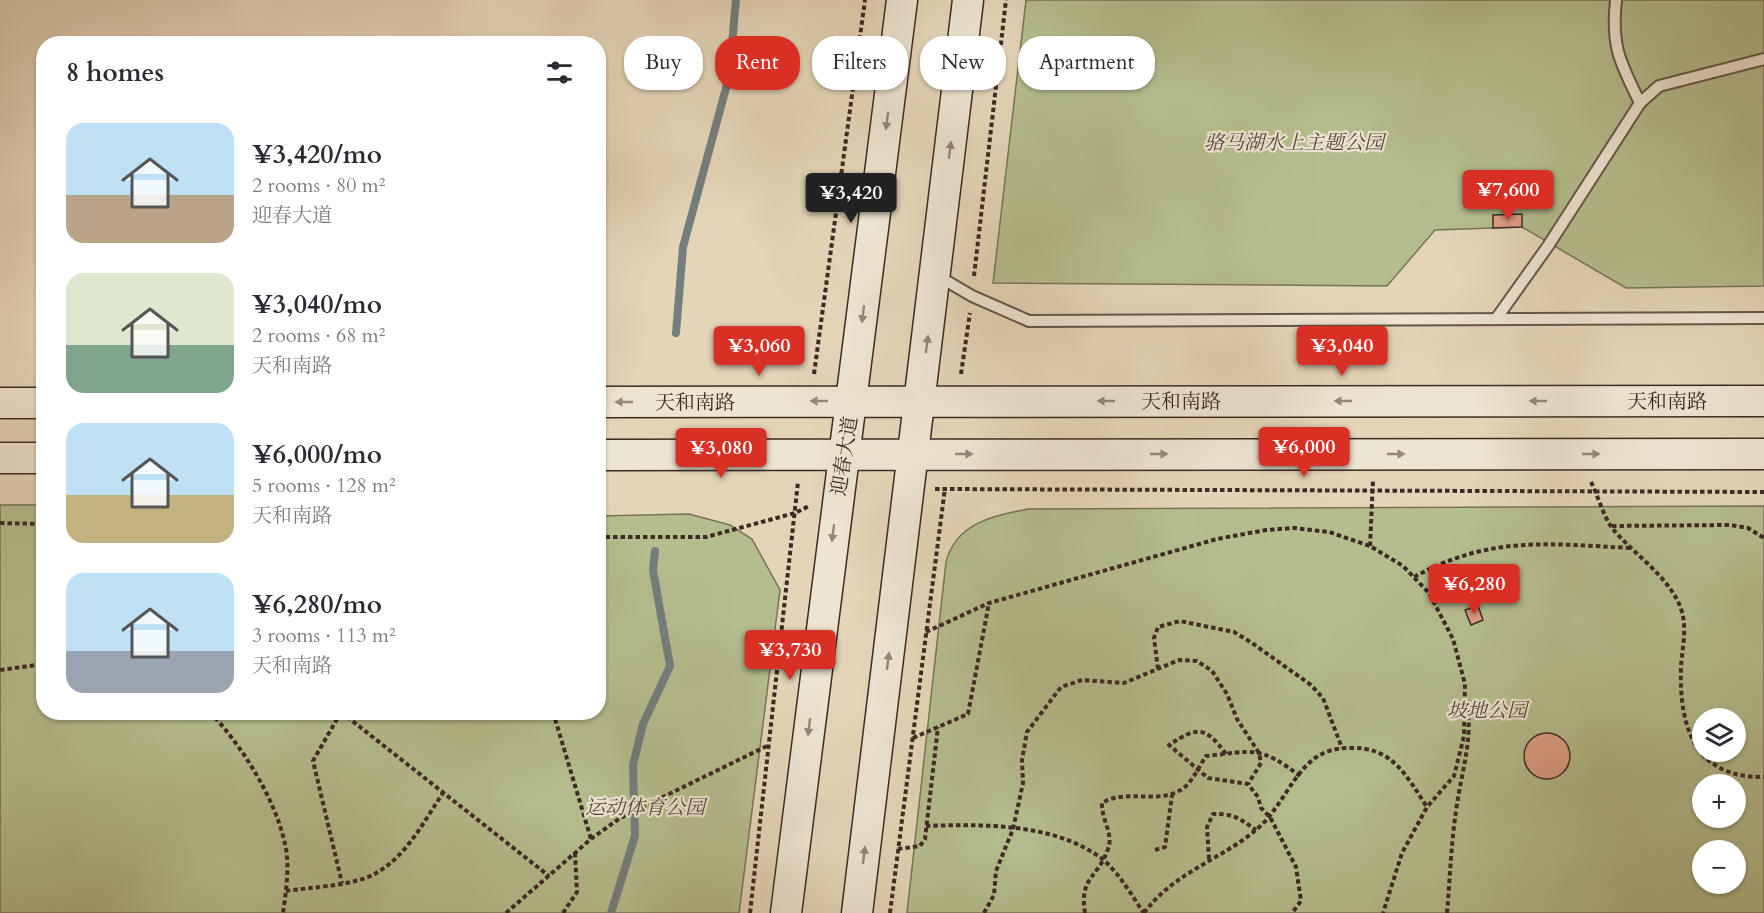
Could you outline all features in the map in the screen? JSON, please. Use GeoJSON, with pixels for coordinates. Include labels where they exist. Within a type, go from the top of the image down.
{"type":"FeatureCollection","features":[{"type":"Feature","properties":{"kind":"street","name":"迎春大道"},"geometry":{"type":"LineString","coordinates":[[786,913],[838,490],[853,401],[902,0]]}},
{"type":"Feature","properties":{"kind":"street"},"geometry":{"type":"LineString","coordinates":[[857,913],[968,0]]}},
{"type":"Feature","properties":{"kind":"street","name":"天和南路"},"geometry":{"type":"LineString","coordinates":[[606,402],[1764,401]]}},
{"type":"Feature","properties":{"kind":"street"},"geometry":{"type":"LineString","coordinates":[[0,403],[36,403]]}},
{"type":"Feature","properties":{"kind":"street"},"geometry":{"type":"LineString","coordinates":[[606,455],[1764,454]]}},
{"type":"Feature","properties":{"kind":"street"},"geometry":{"type":"LineString","coordinates":[[0,458],[36,458]]}},
{"type":"Feature","properties":{"kind":"lane"},"geometry":{"type":"LineString","coordinates":[[1616,0],[1614,21],[1617,55],[1640,103]]}},
{"type":"Feature","properties":{"kind":"lane"},"geometry":{"type":"LineString","coordinates":[[1496,319],[1548,246],[1640,103],[1659,86],[1764,59]]}},
{"type":"Feature","properties":{"kind":"lane"},"geometry":{"type":"LineString","coordinates":[[935,274],[972,296],[1029,321],[1764,318]]}},
{"type":"Feature","properties":{"kind":"path"},"geometry":{"type":"LineString","coordinates":[[1370,546],[1374,454]]}},
{"type":"Feature","properties":{"kind":"path"},"geometry":{"type":"LineString","coordinates":[[1579,454],[1611,526],[1672,592],[1682,613],[1683,715],[1689,735],[1703,756],[1720,770],[1743,777],[1764,777]]}},
{"type":"Feature","properties":{"kind":"path"},"geometry":{"type":"LineString","coordinates":[[909,488],[1764,492]]}},
{"type":"Feature","properties":{"kind":"path"},"geometry":{"type":"LineString","coordinates":[[606,537],[706,537],[795,513],[838,490]]}},
{"type":"Feature","properties":{"kind":"path"},"geometry":{"type":"LineString","coordinates":[[0,523],[36,524]]}},
{"type":"Feature","properties":{"kind":"path"},"geometry":{"type":"LineString","coordinates":[[1611,526],[1730,525],[1748,528],[1764,538]]}},
{"type":"Feature","properties":{"kind":"path"},"geometry":{"type":"LineString","coordinates":[[926,632],[989,603],[1217,539],[1266,530],[1294,528],[1329,532],[1370,546],[1403,566],[1429,593],[1453,639],[1465,684],[1470,722],[1469,750],[1456,810],[1447,913]]}},
{"type":"Feature","properties":{"kind":"path"},"geometry":{"type":"LineString","coordinates":[[1413,577],[1469,554],[1505,545],[1539,543],[1632,548]]}},
{"type":"Feature","properties":{"kind":"path"},"geometry":{"type":"LineString","coordinates":[[912,738],[968,714],[989,603]]}},
{"type":"Feature","properties":{"kind":"path"},"geometry":{"type":"LineString","coordinates":[[1158,669],[1154,638],[1158,627],[1180,621],[1234,632],[1311,685],[1323,698],[1342,748]]}},
{"type":"Feature","properties":{"kind":"path"},"geometry":{"type":"LineString","coordinates":[[984,913],[994,895],[996,872],[1013,829],[1023,783],[1022,760],[1027,732],[1061,687],[1082,680],[1124,683],[1179,660],[1197,661],[1212,671],[1227,694],[1237,719],[1259,753],[1261,763],[1248,784]]}},
{"type":"Feature","properties":{"kind":"path"},"geometry":{"type":"LineString","coordinates":[[0,670],[36,664]]}},
{"type":"Feature","properties":{"kind":"path"},"geometry":{"type":"LineString","coordinates":[[1383,913],[1402,853],[1427,807],[1454,776],[1464,736],[1465,684]]}},
{"type":"Feature","properties":{"kind":"path"},"geometry":{"type":"LineString","coordinates":[[217,720],[236,739],[276,814],[286,846],[286,891],[283,913]]}},
{"type":"Feature","properties":{"kind":"path"},"geometry":{"type":"LineString","coordinates":[[337,720],[313,761],[342,883]]}},
{"type":"Feature","properties":{"kind":"path"},"geometry":{"type":"LineString","coordinates":[[350,720],[549,876]]}},
{"type":"Feature","properties":{"kind":"path"},"geometry":{"type":"LineString","coordinates":[[556,720],[591,839]]}},
{"type":"Feature","properties":{"kind":"path"},"geometry":{"type":"LineString","coordinates":[[898,849],[920,846],[925,839],[938,727]]}},
{"type":"Feature","properties":{"kind":"path"},"geometry":{"type":"LineString","coordinates":[[1226,754],[1208,733],[1196,730],[1169,745],[1196,770],[1221,782],[1248,784],[1258,797],[1261,808],[1270,817],[1296,867],[1301,901],[1292,913]]}},
{"type":"Feature","properties":{"kind":"path"},"geometry":{"type":"LineString","coordinates":[[506,913],[591,839],[622,818],[770,745]]}},
{"type":"Feature","properties":{"kind":"path"},"geometry":{"type":"LineString","coordinates":[[926,826],[1013,829],[1058,837],[1102,859],[1144,913],[1185,874],[1256,830],[1270,817],[1314,758],[1335,748],[1362,747],[1382,752],[1396,763],[1427,807]]}},
{"type":"Feature","properties":{"kind":"path"},"geometry":{"type":"LineString","coordinates":[[1086,913],[1083,892],[1109,848],[1109,838],[1101,815],[1102,803],[1111,798],[1172,795],[1187,784],[1206,756],[1239,751],[1270,755],[1300,776]]}},
{"type":"Feature","properties":{"kind":"path"},"geometry":{"type":"LineString","coordinates":[[286,891],[342,883],[377,873],[410,844],[443,793]]}},
{"type":"Feature","properties":{"kind":"path"},"geometry":{"type":"LineString","coordinates":[[1155,850],[1165,847],[1172,795]]}},
{"type":"Feature","properties":{"kind":"path"},"geometry":{"type":"LineString","coordinates":[[1209,860],[1207,827],[1213,814],[1239,817],[1256,830]]}},
{"type":"Feature","properties":{"kind":"path"},"geometry":{"type":"LineString","coordinates":[[563,913],[577,891],[575,853]]}},
{"type":"Feature","properties":{"kind":"green space","name":"骆马湖水上主题公园"},"geometry":{"type":"Polygon","coordinates":[[[1026,0],[1764,0],[1764,286],[1626,288],[1522,227],[1435,230],[1387,286],[993,283],[1018,69],[1018,90],[1155,90],[1155,36],[1022,36],[1026,0]]]}},
{"type":"Feature","properties":{"kind":"green space","name":"运动体育公园"},"geometry":{"type":"Polygon","coordinates":[[[0,505],[36,505],[36,720],[606,720],[606,516],[689,514],[730,525],[752,539],[780,590],[739,913],[0,913],[0,505]]]}},
{"type":"Feature","properties":{"kind":"green space","name":"坡地公园"},"geometry":{"type":"Polygon","coordinates":[[[1764,506],[1764,913],[907,913],[946,562],[958,538],[967,530],[978,523],[1003,514],[1029,509],[1764,506]]]}},
{"type":"Feature","properties":{"kind":"building"},"geometry":{"type":"Polygon","coordinates":[[[1522,214],[1522,227],[1493,228],[1493,215],[1522,214]]]}},
{"type":"Feature","properties":{"kind":"building"},"geometry":{"type":"Polygon","coordinates":[[[1478,606],[1483,620],[1471,625],[1465,610],[1478,606]]]}},
{"type":"Feature","properties":{"kind":"building"},"geometry":{"type":"Polygon","coordinates":[[[1547,733],[1563,740],[1570,756],[1563,772],[1547,779],[1531,772],[1524,756],[1531,740],[1547,733]]]}},
{"type":"Feature","properties":{"kind":"waterway"},"geometry":{"type":"LineString","coordinates":[[676,333],[683,247],[729,77],[736,0]]}},
{"type":"Feature","properties":{"kind":"waterway"},"geometry":{"type":"LineString","coordinates":[[611,913],[635,836],[633,765],[643,724],[670,666],[653,570],[655,551]]}}]}
